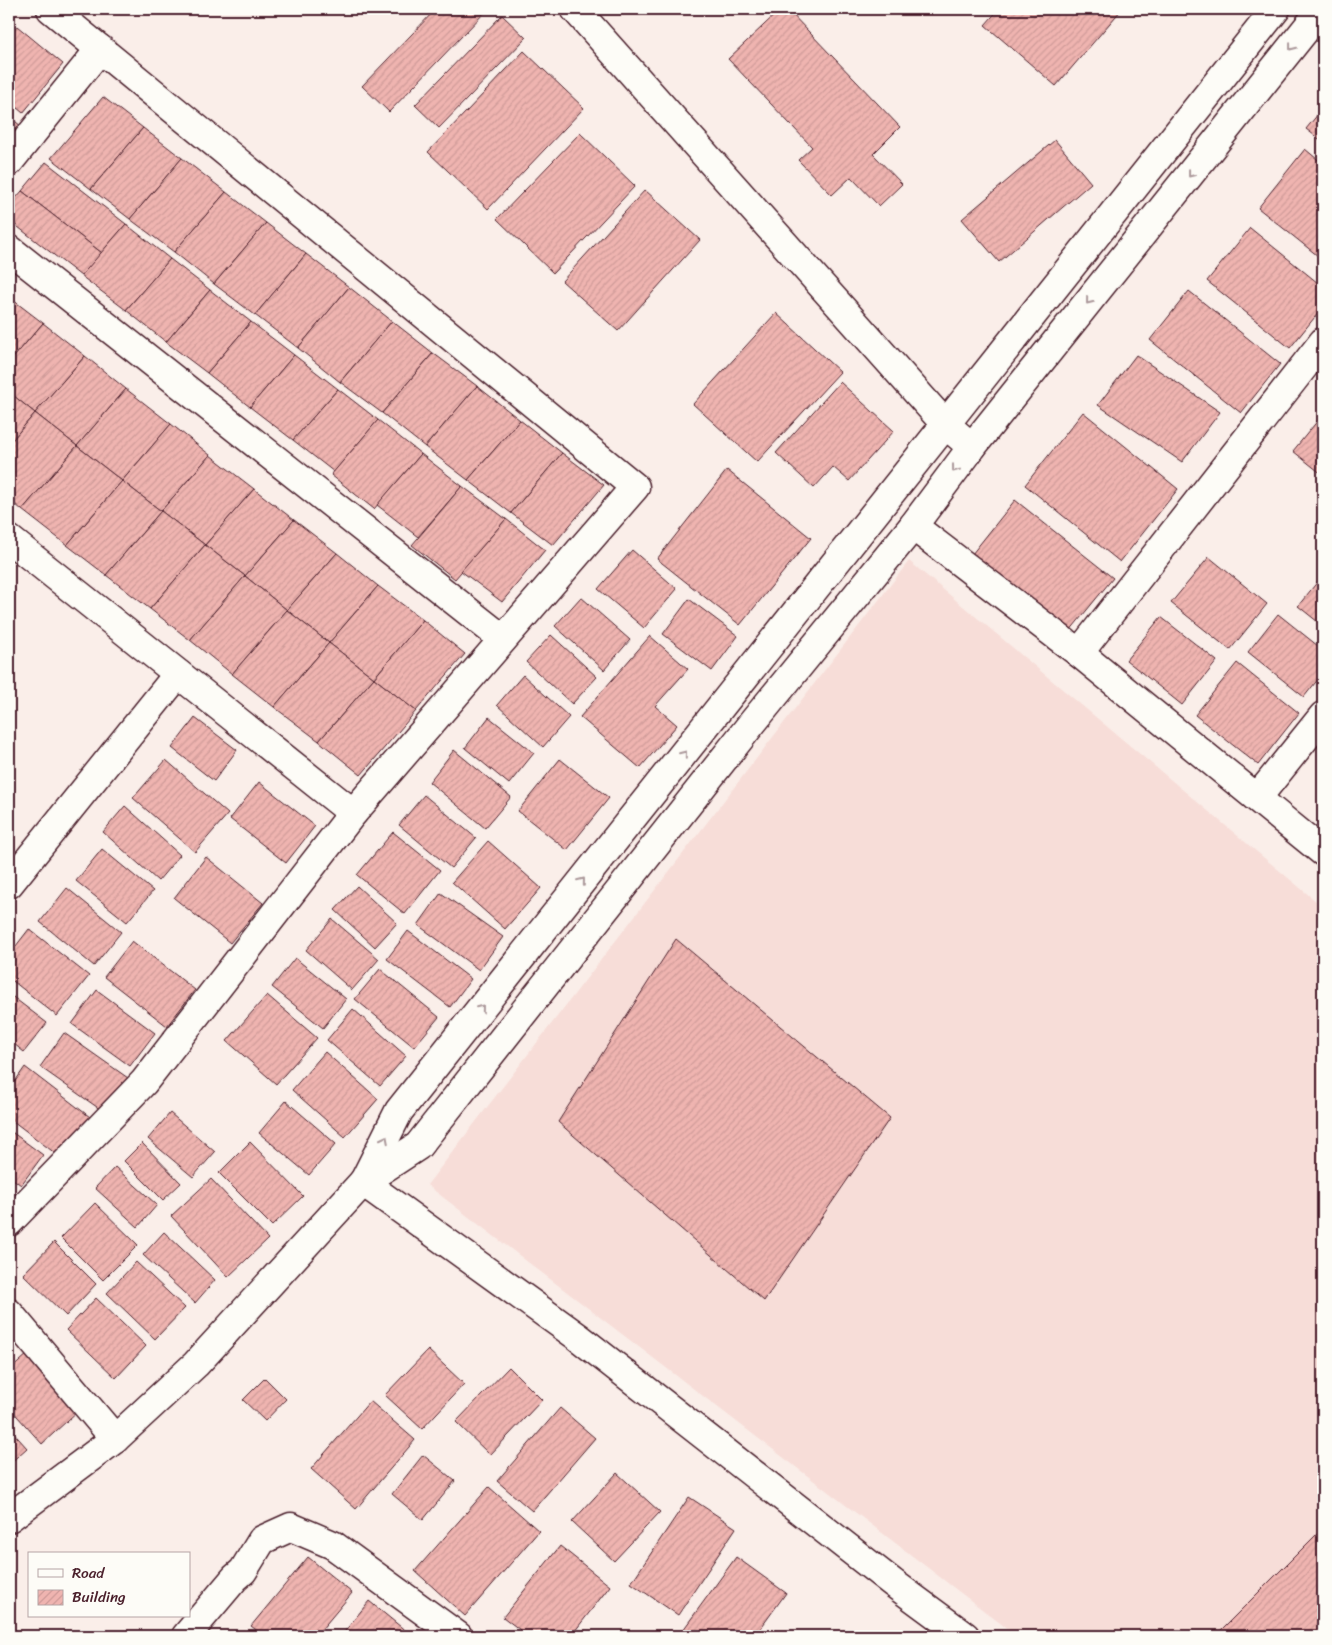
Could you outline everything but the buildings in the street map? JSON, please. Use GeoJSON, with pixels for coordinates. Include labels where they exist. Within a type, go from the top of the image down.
{"type":"FeatureCollection","features":[{"type":"Feature","properties":{"kind":"street"},"geometry":{"type":"LineString","coordinates":[[9,1222],[144,1082],[353,813],[635,486],[52,9]]}},
{"type":"Feature","properties":{"kind":"street"},"geometry":{"type":"LineString","coordinates":[[575,9],[946,425],[972,447]]}},
{"type":"Feature","properties":{"kind":"street"},"geometry":{"type":"LineString","coordinates":[[363,1182],[399,1111],[1276,9]]}},
{"type":"Feature","properties":{"kind":"street"},"geometry":{"type":"LineString","coordinates":[[9,1518],[115,1439],[196,1364],[363,1182],[418,1146],[749,727],[913,526],[972,447],[1322,9]]}},
{"type":"Feature","properties":{"kind":"street"},"geometry":{"type":"LineString","coordinates":[[9,162],[100,49]]}},
{"type":"Feature","properties":{"kind":"street"},"geometry":{"type":"LineString","coordinates":[[9,249],[503,639]]}},
{"type":"Feature","properties":{"kind":"street"},"geometry":{"type":"LineString","coordinates":[[1079,653],[1323,342]]}},
{"type":"Feature","properties":{"kind":"street"},"geometry":{"type":"LineString","coordinates":[[913,526],[1079,653],[1323,852]]}},
{"type":"Feature","properties":{"kind":"street"},"geometry":{"type":"LineString","coordinates":[[9,540],[353,813]]}},
{"type":"Feature","properties":{"kind":"street"},"geometry":{"type":"LineString","coordinates":[[9,884],[178,674]]}},
{"type":"Feature","properties":{"kind":"street"},"geometry":{"type":"LineString","coordinates":[[1257,798],[1323,716]]}},
{"type":"Feature","properties":{"kind":"street"},"geometry":{"type":"LineString","coordinates":[[363,1182],[578,1337],[965,1636]]}},
{"type":"Feature","properties":{"kind":"street"},"geometry":{"type":"LineString","coordinates":[[9,1313],[115,1439]]}},
{"type":"Feature","properties":{"kind":"street"},"geometry":{"type":"LineString","coordinates":[[186,1636],[243,1571],[262,1540],[291,1527],[333,1545],[458,1636]]}},
{"type":"Feature","properties":{"kind":"shaded area"},"geometry":{"type":"Polygon","coordinates":[[[909,561],[1323,907],[1323,1636],[1017,1636],[427,1185],[909,561]],[[676,940],[558,1122],[764,1300],[676,940]]]}}]}
